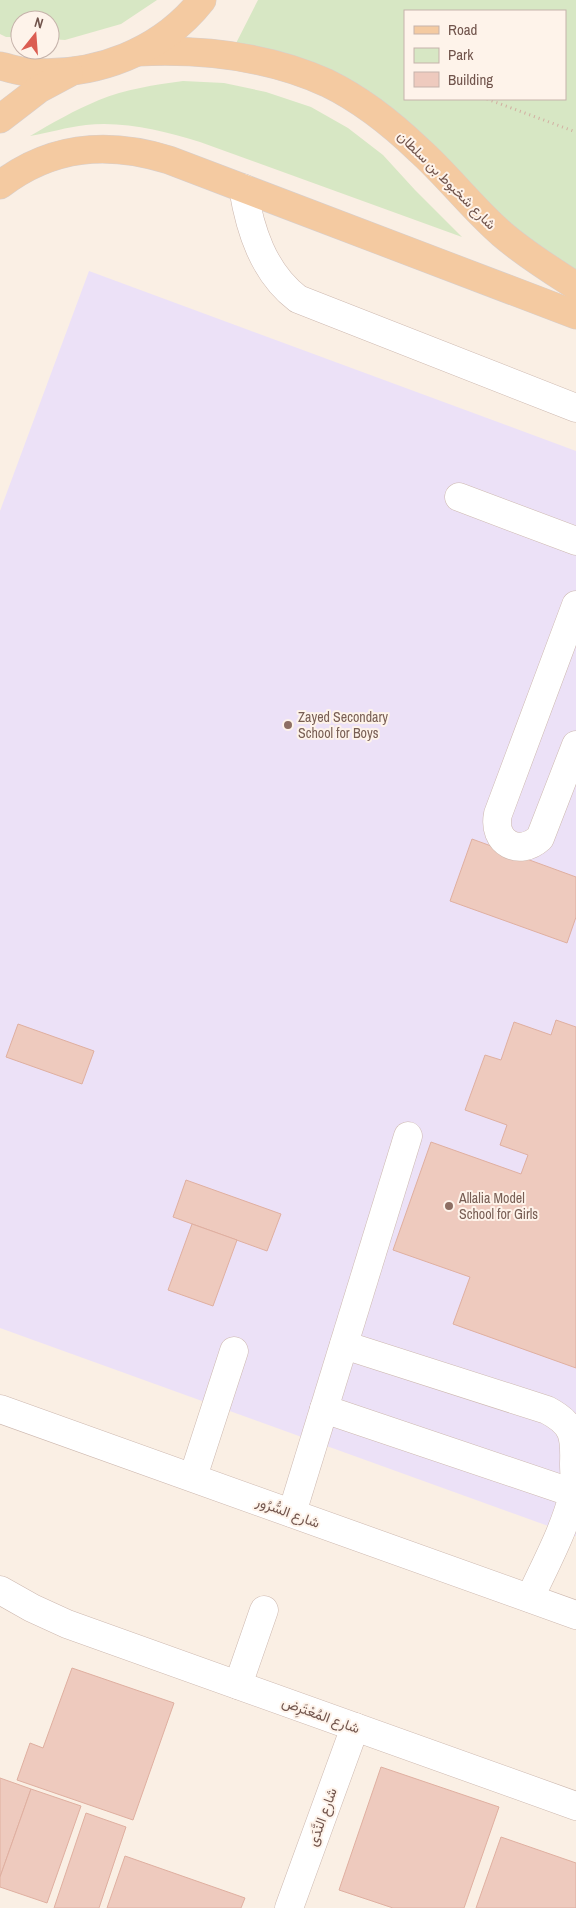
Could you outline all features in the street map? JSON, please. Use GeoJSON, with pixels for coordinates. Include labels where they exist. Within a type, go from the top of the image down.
{"type":"FeatureCollection","features":[{"type":"Feature","properties":{"kind":"main road"},"geometry":{"type":"LineString","coordinates":[[0,66],[29,72],[70,72],[105,65],[138,52],[167,34],[193,12],[202,0]]}},
{"type":"Feature","properties":{"kind":"main road","name":"شارع شخبوط بن سلطان"},"geometry":{"type":"LineString","coordinates":[[138,52],[187,51],[235,56],[267,62],[328,84],[388,123],[419,149],[501,233],[528,255],[576,286]]}},
{"type":"Feature","properties":{"kind":"main road"},"geometry":{"type":"LineString","coordinates":[[0,119],[39,89],[70,72]]}},
{"type":"Feature","properties":{"kind":"main road"},"geometry":{"type":"LineString","coordinates":[[0,185],[23,170],[42,161],[77,151],[106,148],[148,153],[576,314]]}},
{"type":"Feature","properties":{"kind":"street"},"geometry":{"type":"LineString","coordinates":[[243,188],[252,228],[268,267],[287,290],[298,299],[576,408]]}},
{"type":"Feature","properties":{"kind":"street"},"geometry":{"type":"LineString","coordinates":[[459,497],[576,541]]}},
{"type":"Feature","properties":{"kind":"street"},"geometry":{"type":"LineString","coordinates":[[575,609],[498,814],[496,823],[502,839],[517,847],[526,847],[534,844],[540,838],[576,745]]}},
{"type":"Feature","properties":{"kind":"street"},"geometry":{"type":"LineString","coordinates":[[292,1513],[408,1136]]}},
{"type":"Feature","properties":{"kind":"street"},"geometry":{"type":"LineString","coordinates":[[344,1345],[548,1410],[558,1415],[569,1428],[575,1444],[575,1494],[561,1531],[530,1598]]}},
{"type":"Feature","properties":{"kind":"street"},"geometry":{"type":"LineString","coordinates":[[193,1477],[234,1352]]}},
{"type":"Feature","properties":{"kind":"street"},"geometry":{"type":"LineString","coordinates":[[324,1408],[575,1494]]}},
{"type":"Feature","properties":{"kind":"street","name":"شارع السُّرُور"},"geometry":{"type":"LineString","coordinates":[[0,1409],[576,1615]]}},
{"type":"Feature","properties":{"kind":"street","name":"شارع المُعْتَرِض"},"geometry":{"type":"LineString","coordinates":[[0,1590],[32,1608],[67,1624],[576,1806]]}},
{"type":"Feature","properties":{"kind":"street"},"geometry":{"type":"LineString","coordinates":[[238,1685],[264,1610]]}},
{"type":"Feature","properties":{"kind":"street","name":"شارع المُعْتَرِض"},"geometry":{"type":"LineString","coordinates":[[0,1611],[67,1624]]}},
{"type":"Feature","properties":{"kind":"street","name":"شارع النَّدَى"},"geometry":{"type":"LineString","coordinates":[[289,1908],[356,1727]]}},
{"type":"Feature","properties":{"kind":"path"},"geometry":{"type":"LineString","coordinates":[[490,100],[576,132]]}},
{"type":"Feature","properties":{"kind":"shaded area","name":"Zayed Secondary School for Boys"},"geometry":{"type":"Polygon","coordinates":[[[89,271],[576,451],[576,1536],[0,1328],[0,511],[89,271]]]}},
{"type":"Feature","properties":{"kind":"green space"},"geometry":{"type":"Polygon","coordinates":[[[0,0],[157,0],[121,24],[65,40],[60,40],[60,10],[10,10],[10,37],[0,34],[0,0]]]}},
{"type":"Feature","properties":{"kind":"green space"},"geometry":{"type":"Polygon","coordinates":[[[258,0],[576,0],[576,283],[392,123],[229,57],[258,0]]]}},
{"type":"Feature","properties":{"kind":"green space"},"geometry":{"type":"Polygon","coordinates":[[[183,81],[224,83],[266,92],[311,107],[348,128],[383,155],[462,237],[200,142],[172,134],[130,126],[101,124],[79,126],[30,136],[72,112],[109,96],[140,88],[183,81]]]}},
{"type":"Feature","properties":{"kind":"building"},"geometry":{"type":"Polygon","coordinates":[[[472,839],[576,877],[576,917],[567,943],[450,901],[472,839]]]}},
{"type":"Feature","properties":{"kind":"building"},"geometry":{"type":"Polygon","coordinates":[[[556,1020],[576,1027],[576,1368],[453,1324],[470,1277],[393,1250],[431,1142],[521,1174],[528,1155],[500,1145],[507,1125],[465,1110],[485,1055],[501,1060],[514,1022],[551,1035],[556,1020]]]}},
{"type":"Feature","properties":{"kind":"building"},"geometry":{"type":"Polygon","coordinates":[[[18,1024],[94,1051],[82,1084],[6,1057],[18,1024]]]}},
{"type":"Feature","properties":{"kind":"building"},"geometry":{"type":"Polygon","coordinates":[[[186,1180],[281,1214],[267,1251],[173,1217],[186,1180]]]}},
{"type":"Feature","properties":{"kind":"building"},"geometry":{"type":"Polygon","coordinates":[[[192,1224],[237,1240],[213,1306],[168,1290],[192,1224]]]}},
{"type":"Feature","properties":{"kind":"building"},"geometry":{"type":"Polygon","coordinates":[[[72,1668],[174,1703],[133,1820],[17,1780],[30,1743],[43,1748],[72,1668]]]}},
{"type":"Feature","properties":{"kind":"building"},"geometry":{"type":"Polygon","coordinates":[[[381,1767],[499,1807],[464,1908],[393,1908],[339,1890],[381,1767]]]}},
{"type":"Feature","properties":{"kind":"building"},"geometry":{"type":"Polygon","coordinates":[[[0,1778],[31,1789],[0,1877],[0,1778]]]}},
{"type":"Feature","properties":{"kind":"building"},"geometry":{"type":"Polygon","coordinates":[[[31,1789],[81,1806],[47,1903],[0,1887],[0,1877],[31,1789]]]}},
{"type":"Feature","properties":{"kind":"building"},"geometry":{"type":"Polygon","coordinates":[[[86,1813],[126,1827],[99,1908],[54,1908],[86,1813]]]}},
{"type":"Feature","properties":{"kind":"building"},"geometry":{"type":"Polygon","coordinates":[[[501,1837],[576,1863],[576,1908],[476,1908],[501,1837]]]}},
{"type":"Feature","properties":{"kind":"building"},"geometry":{"type":"Polygon","coordinates":[[[125,1856],[245,1898],[241,1908],[107,1908],[125,1856]]]}},
{"type":"Feature","properties":{"kind":"place","name":"Zayed Secondary School for Boys"},"geometry":{"type":"Point","coordinates":[288,725]}},
{"type":"Feature","properties":{"kind":"place","name":"Allalia Model School for Girls"},"geometry":{"type":"Point","coordinates":[449,1206]}}]}
